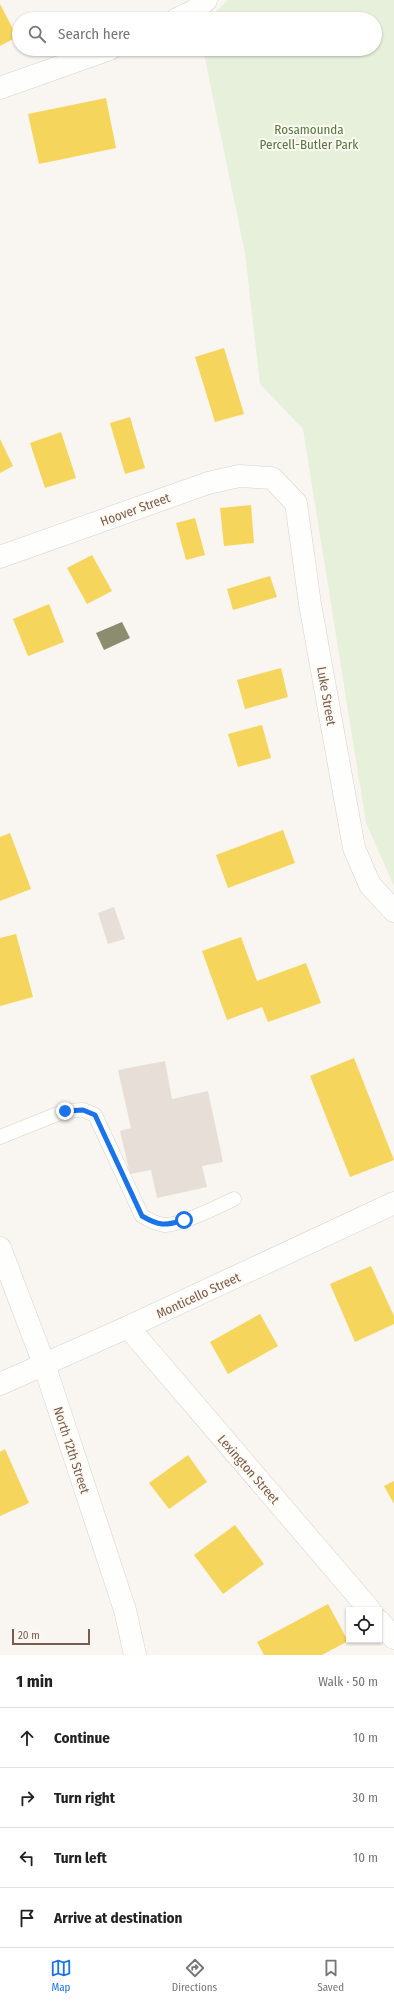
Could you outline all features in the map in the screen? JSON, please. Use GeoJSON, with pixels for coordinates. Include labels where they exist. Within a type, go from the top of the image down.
{"type":"FeatureCollection","features":[{"type":"Feature","properties":{"kind":"street"},"geometry":{"type":"LineString","coordinates":[[194,12],[206,0]]}},
{"type":"Feature","properties":{"kind":"street"},"geometry":{"type":"LineString","coordinates":[[0,88],[90,56]]}},
{"type":"Feature","properties":{"kind":"street","name":"Hoover Street"},"geometry":{"type":"LineString","coordinates":[[0,557],[208,483],[240,476],[272,478]]}},
{"type":"Feature","properties":{"kind":"street","name":"Luke Street"},"geometry":{"type":"LineString","coordinates":[[272,478],[296,503],[310,604],[354,848],[370,885],[394,911]]}},
{"type":"Feature","properties":{"kind":"street","name":"Monticello Street"},"geometry":{"type":"LineString","coordinates":[[0,1384],[128,1327],[394,1203]]}},
{"type":"Feature","properties":{"kind":"street","name":"North 12th Street"},"geometry":{"type":"LineString","coordinates":[[0,1248],[44,1364],[125,1610],[135,1655]]}},
{"type":"Feature","properties":{"kind":"street","name":"Lexington Street"},"geometry":{"type":"LineString","coordinates":[[128,1327],[367,1607]]}},
{"type":"Feature","properties":{"kind":"street"},"geometry":{"type":"LineString","coordinates":[[382,1624],[394,1638]]}},
{"type":"Feature","properties":{"kind":"lane"},"geometry":{"type":"LineString","coordinates":[[0,1137],[65,1111],[83,1110],[95,1115],[142,1216],[154,1223],[166,1225],[184,1220],[234,1199]]}},
{"type":"Feature","properties":{"kind":"green space","name":"Rosamounda Percell-Butler Park"},"geometry":{"type":"Polygon","coordinates":[[[228,0],[394,0],[394,886],[366,823],[303,429],[260,384],[245,253],[204,56],[382,56],[382,12],[215,12],[228,0]]]}},
{"type":"Feature","properties":{"kind":"building: Homes"},"geometry":{"type":"Polygon","coordinates":[[[0,4],[12,27],[12,40],[0,46],[0,4]]]}},
{"type":"Feature","properties":{"kind":"building: Homes"},"geometry":{"type":"Polygon","coordinates":[[[106,98],[116,148],[39,164],[28,114],[106,98]]]}},
{"type":"Feature","properties":{"kind":"building: Homes"},"geometry":{"type":"Polygon","coordinates":[[[224,348],[244,414],[215,422],[195,357],[224,348]]]}},
{"type":"Feature","properties":{"kind":"building: Homes"},"geometry":{"type":"Polygon","coordinates":[[[130,417],[145,468],[125,474],[110,423],[130,417]]]}},
{"type":"Feature","properties":{"kind":"building: Homes"},"geometry":{"type":"Polygon","coordinates":[[[61,432],[76,478],[45,488],[30,443],[61,432]]]}},
{"type":"Feature","properties":{"kind":"building: Homes"},"geometry":{"type":"Polygon","coordinates":[[[0,439],[13,466],[0,473],[0,439]]]}},
{"type":"Feature","properties":{"kind":"building: Homes"},"geometry":{"type":"Polygon","coordinates":[[[251,505],[254,543],[224,546],[220,508],[251,505]]]}},
{"type":"Feature","properties":{"kind":"building: Homes"},"geometry":{"type":"Polygon","coordinates":[[[195,518],[205,555],[186,560],[176,523],[195,518]]]}},
{"type":"Feature","properties":{"kind":"building: Homes"},"geometry":{"type":"Polygon","coordinates":[[[92,555],[112,591],[87,604],[67,568],[92,555]]]}},
{"type":"Feature","properties":{"kind":"building: Homes"},"geometry":{"type":"Polygon","coordinates":[[[270,576],[277,597],[233,610],[227,589],[270,576]]]}},
{"type":"Feature","properties":{"kind":"building: Homes"},"geometry":{"type":"Polygon","coordinates":[[[49,604],[64,642],[28,656],[13,619],[49,604]]]}},
{"type":"Feature","properties":{"kind":"building: Homes"},"geometry":{"type":"Polygon","coordinates":[[[281,668],[288,697],[245,709],[237,680],[281,668]]]}},
{"type":"Feature","properties":{"kind":"building: Homes"},"geometry":{"type":"Polygon","coordinates":[[[262,725],[271,758],[238,767],[228,734],[262,725]]]}},
{"type":"Feature","properties":{"kind":"building: Homes"},"geometry":{"type":"Polygon","coordinates":[[[283,830],[295,863],[228,888],[216,855],[283,830]]]}},
{"type":"Feature","properties":{"kind":"building: Homes"},"geometry":{"type":"Polygon","coordinates":[[[10,833],[31,889],[0,901],[0,837],[10,833]]]}},
{"type":"Feature","properties":{"kind":"building: Homes"},"geometry":{"type":"Polygon","coordinates":[[[16,934],[33,997],[0,1006],[0,938],[16,934]]]}},
{"type":"Feature","properties":{"kind":"building: Homes"},"geometry":{"type":"Polygon","coordinates":[[[241,937],[257,981],[306,963],[321,1003],[268,1022],[262,1007],[227,1020],[202,951],[241,937]]]}},
{"type":"Feature","properties":{"kind":"building: Homes"},"geometry":{"type":"Polygon","coordinates":[[[354,1058],[394,1160],[350,1177],[310,1076],[354,1058]]]}},
{"type":"Feature","properties":{"kind":"building: Homes"},"geometry":{"type":"Polygon","coordinates":[[[371,1266],[394,1316],[394,1324],[355,1342],[330,1284],[371,1266]]]}},
{"type":"Feature","properties":{"kind":"building: Homes"},"geometry":{"type":"Polygon","coordinates":[[[260,1314],[278,1346],[228,1374],[210,1342],[260,1314]]]}},
{"type":"Feature","properties":{"kind":"building: Homes"},"geometry":{"type":"Polygon","coordinates":[[[5,1449],[29,1503],[0,1516],[0,1452],[5,1449]]]}},
{"type":"Feature","properties":{"kind":"building: Homes"},"geometry":{"type":"Polygon","coordinates":[[[188,1455],[207,1482],[169,1509],[149,1483],[188,1455]]]}},
{"type":"Feature","properties":{"kind":"building: Homes"},"geometry":{"type":"Polygon","coordinates":[[[394,1481],[394,1504],[384,1486],[394,1481]]]}},
{"type":"Feature","properties":{"kind":"building: Homes"},"geometry":{"type":"Polygon","coordinates":[[[235,1525],[264,1564],[223,1594],[194,1555],[235,1525]]]}},
{"type":"Feature","properties":{"kind":"building: Homes"},"geometry":{"type":"Polygon","coordinates":[[[328,1604],[346,1637],[346,1642],[322,1655],[264,1655],[257,1642],[328,1604]]]}},
{"type":"Feature","properties":{"kind":"building: Industry"},"geometry":{"type":"Polygon","coordinates":[[[122,622],[130,638],[104,650],[96,633],[122,622]]]}},
{"type":"Feature","properties":{"kind":"building: Other"},"geometry":{"type":"Polygon","coordinates":[[[114,907],[125,939],[108,944],[98,913],[114,907]]]}},
{"type":"Feature","properties":{"kind":"building: Other"},"geometry":{"type":"Polygon","coordinates":[[[165,1061],[172,1099],[208,1091],[223,1162],[202,1166],[207,1187],[157,1198],[151,1170],[130,1174],[120,1131],[131,1128],[118,1070],[165,1061]]]}},
{"type":"Feature","properties":{"kind":"route"},"geometry":{"type":"LineString","coordinates":[[65,1111],[83,1110],[95,1115],[125,1183],[142,1216],[154,1223],[166,1225],[184,1220]]}}]}
